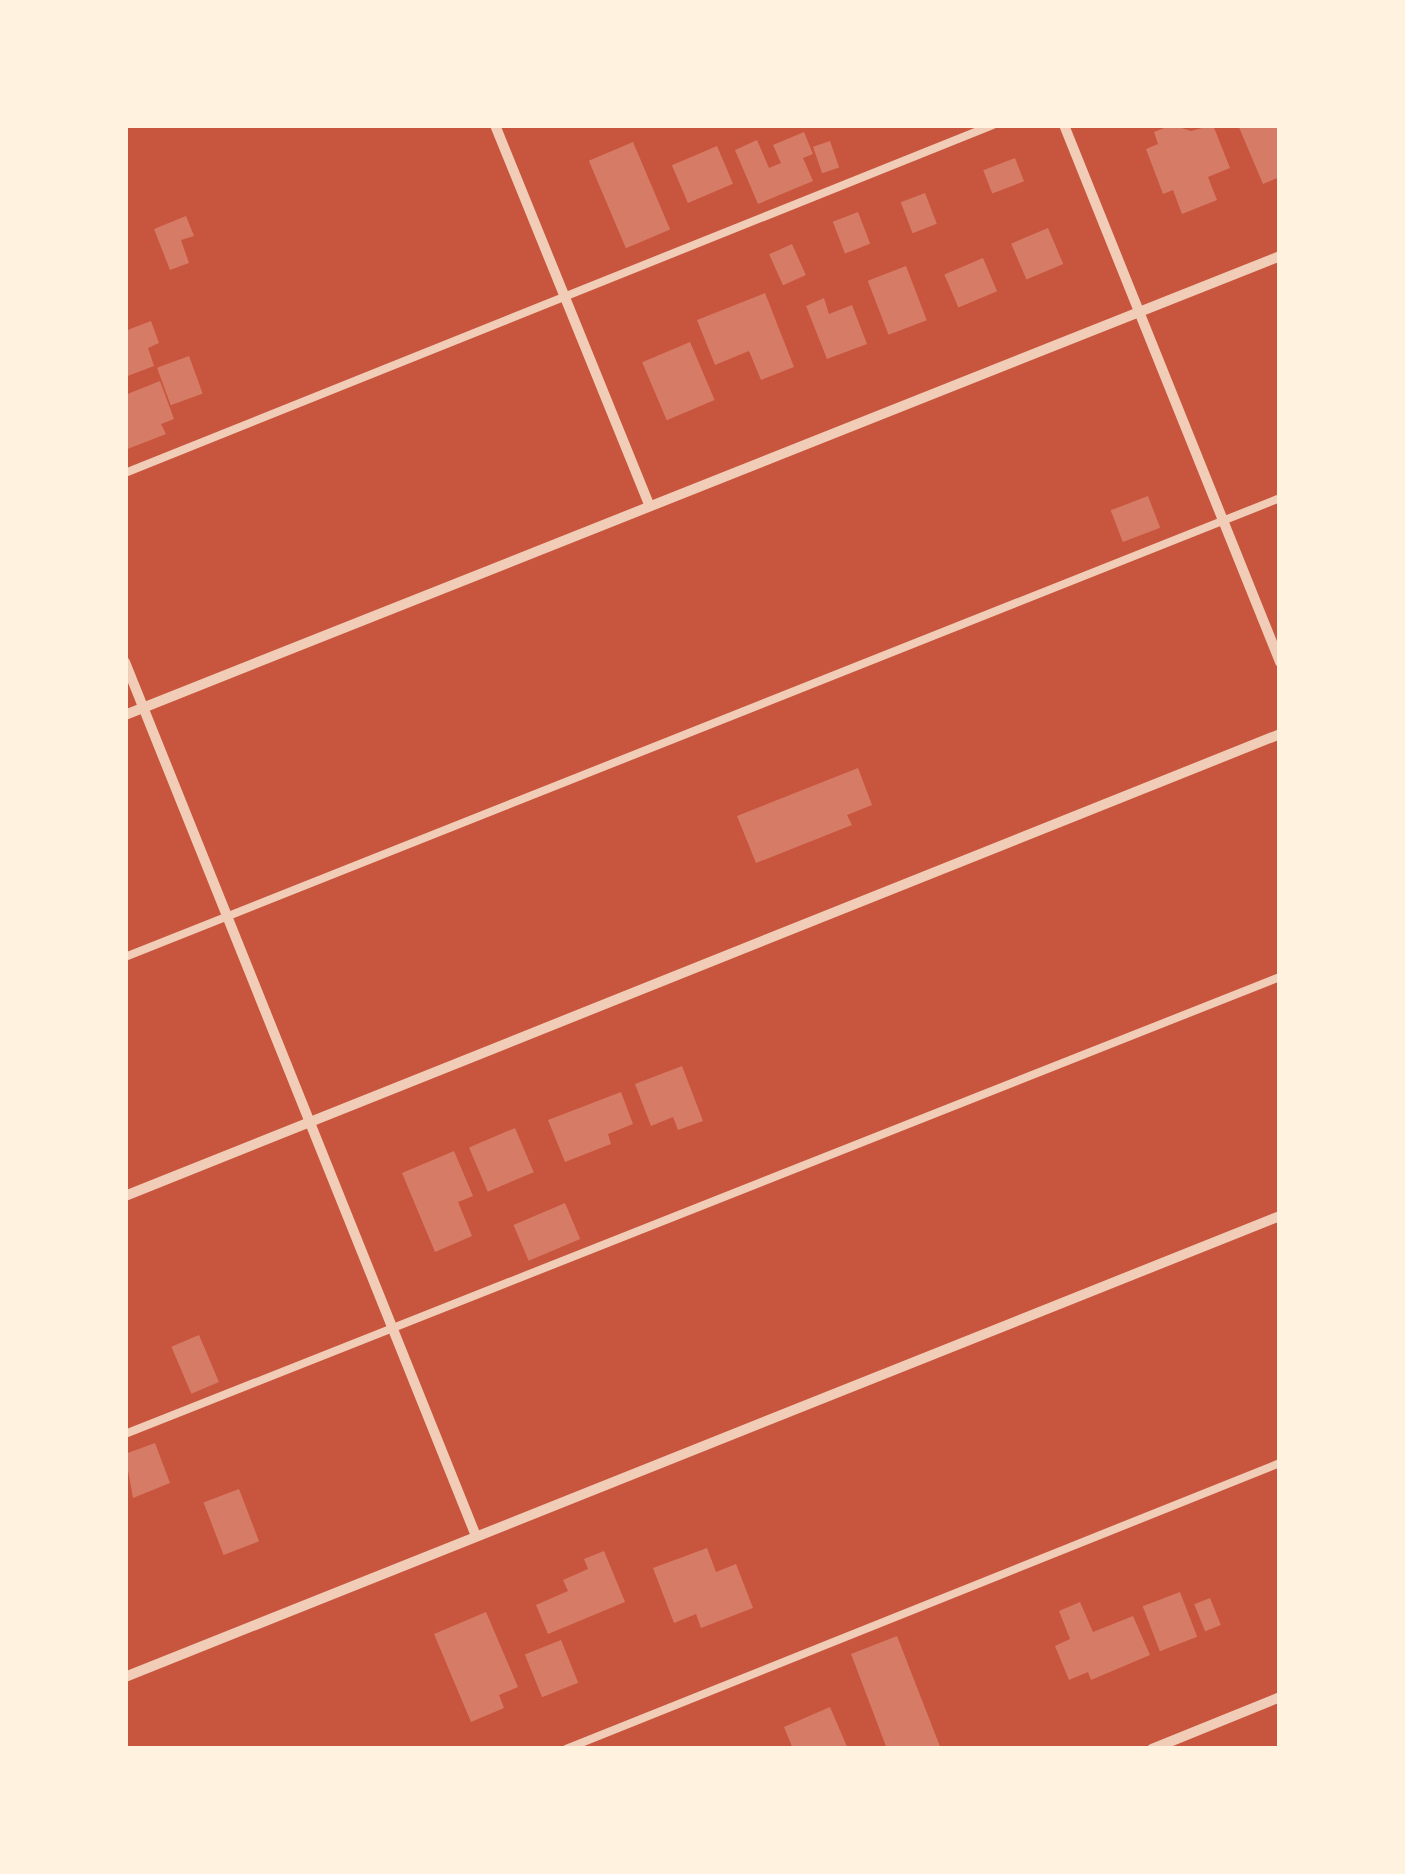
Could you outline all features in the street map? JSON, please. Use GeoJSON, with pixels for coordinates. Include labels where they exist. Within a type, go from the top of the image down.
{"type":"FeatureCollection","features":[{"type":"Feature","properties":{"kind":"street"},"geometry":{"type":"LineString","coordinates":[[495,125],[650,506]]}},
{"type":"Feature","properties":{"kind":"street"},"geometry":{"type":"LineString","coordinates":[[1064,125],[1280,662]]}},
{"type":"Feature","properties":{"kind":"street"},"geometry":{"type":"LineString","coordinates":[[125,715],[1280,256]]}},
{"type":"Feature","properties":{"kind":"street"},"geometry":{"type":"LineString","coordinates":[[125,662],[476,1536]]}},
{"type":"Feature","properties":{"kind":"street"},"geometry":{"type":"LineString","coordinates":[[125,1196],[1280,734]]}},
{"type":"Feature","properties":{"kind":"street"},"geometry":{"type":"LineString","coordinates":[[125,1677],[1280,1216]]}},
{"type":"Feature","properties":{"kind":"street"},"geometry":{"type":"LineString","coordinates":[[1152,1749],[1280,1697]]}},
{"type":"Feature","properties":{"kind":"lane"},"geometry":{"type":"LineString","coordinates":[[125,473],[993,125]]}},
{"type":"Feature","properties":{"kind":"lane"},"geometry":{"type":"LineString","coordinates":[[125,958],[1280,498]]}},
{"type":"Feature","properties":{"kind":"lane"},"geometry":{"type":"LineString","coordinates":[[125,1434],[1280,977]]}},
{"type":"Feature","properties":{"kind":"lane"},"geometry":{"type":"LineString","coordinates":[[566,1749],[1280,1463]]}},
{"type":"Feature","properties":{"kind":"building"},"geometry":{"type":"Polygon","coordinates":[[[1172,125],[1191,131],[1213,125],[1230,168],[1208,177],[1217,200],[1182,214],[1173,190],[1163,194],[1146,149],[1158,144],[1154,132],[1172,125]]]}},
{"type":"Feature","properties":{"kind":"building"},"geometry":{"type":"Polygon","coordinates":[[[1238,125],[1280,125],[1280,177],[1263,184],[1238,125]]]}},
{"type":"Feature","properties":{"kind":"building"},"geometry":{"type":"Polygon","coordinates":[[[804,132],[813,154],[803,158],[813,181],[758,204],[735,150],[757,140],[769,168],[781,163],[773,145],[804,132]]]}},
{"type":"Feature","properties":{"kind":"building"},"geometry":{"type":"Polygon","coordinates":[[[830,141],[839,167],[822,173],[813,147],[830,141]]]}},
{"type":"Feature","properties":{"kind":"building"},"geometry":{"type":"Polygon","coordinates":[[[633,142],[670,229],[626,248],[589,161],[633,142]]]}},
{"type":"Feature","properties":{"kind":"building"},"geometry":{"type":"Polygon","coordinates":[[[717,146],[733,184],[688,203],[672,165],[717,146]]]}},
{"type":"Feature","properties":{"kind":"building"},"geometry":{"type":"Polygon","coordinates":[[[1015,158],[1024,181],[992,194],[983,170],[1015,158]]]}},
{"type":"Feature","properties":{"kind":"building"},"geometry":{"type":"Polygon","coordinates":[[[925,193],[937,224],[913,233],[901,202],[925,193]]]}},
{"type":"Feature","properties":{"kind":"building"},"geometry":{"type":"Polygon","coordinates":[[[858,212],[870,244],[845,253],[833,222],[858,212]]]}},
{"type":"Feature","properties":{"kind":"building"},"geometry":{"type":"Polygon","coordinates":[[[186,216],[194,236],[181,240],[189,263],[170,270],[154,229],[186,216]]]}},
{"type":"Feature","properties":{"kind":"building"},"geometry":{"type":"Polygon","coordinates":[[[1048,228],[1063,264],[1026,280],[1011,244],[1048,228]]]}},
{"type":"Feature","properties":{"kind":"building"},"geometry":{"type":"Polygon","coordinates":[[[792,244],[806,275],[783,285],[769,254],[792,244]]]}},
{"type":"Feature","properties":{"kind":"building"},"geometry":{"type":"Polygon","coordinates":[[[983,258],[997,291],[958,308],[944,274],[983,258]]]}},
{"type":"Feature","properties":{"kind":"building"},"geometry":{"type":"Polygon","coordinates":[[[906,266],[927,320],[889,335],[868,281],[906,266]]]}},
{"type":"Feature","properties":{"kind":"building"},"geometry":{"type":"Polygon","coordinates":[[[765,293],[794,367],[761,380],[749,351],[715,365],[697,320],[765,293]]]}},
{"type":"Feature","properties":{"kind":"building"},"geometry":{"type":"Polygon","coordinates":[[[824,298],[829,314],[852,305],[867,344],[827,359],[806,306],[824,298]]]}},
{"type":"Feature","properties":{"kind":"building"},"geometry":{"type":"Polygon","coordinates":[[[151,321],[159,343],[148,348],[154,366],[125,377],[125,331],[151,321]]]}},
{"type":"Feature","properties":{"kind":"building"},"geometry":{"type":"Polygon","coordinates":[[[690,342],[715,400],[667,420],[642,362],[690,342]]]}},
{"type":"Feature","properties":{"kind":"building"},"geometry":{"type":"Polygon","coordinates":[[[189,356],[203,394],[171,405],[157,368],[189,356]]]}},
{"type":"Feature","properties":{"kind":"building"},"geometry":{"type":"Polygon","coordinates":[[[160,381],[174,419],[161,424],[166,434],[125,450],[125,395],[160,381]]]}},
{"type":"Feature","properties":{"kind":"building"},"geometry":{"type":"Polygon","coordinates":[[[1148,496],[1160,528],[1123,542],[1111,510],[1148,496]]]}},
{"type":"Feature","properties":{"kind":"building"},"geometry":{"type":"Polygon","coordinates":[[[858,768],[872,805],[847,815],[852,825],[756,863],[737,816],[858,768]]]}},
{"type":"Feature","properties":{"kind":"building"},"geometry":{"type":"Polygon","coordinates":[[[682,1066],[703,1121],[678,1130],[673,1117],[651,1126],[635,1084],[682,1066]]]}},
{"type":"Feature","properties":{"kind":"building"},"geometry":{"type":"Polygon","coordinates":[[[621,1092],[633,1124],[608,1134],[611,1144],[565,1162],[548,1120],[621,1092]]]}},
{"type":"Feature","properties":{"kind":"building"},"geometry":{"type":"Polygon","coordinates":[[[515,1128],[534,1172],[488,1192],[469,1148],[515,1128]]]}},
{"type":"Feature","properties":{"kind":"building"},"geometry":{"type":"Polygon","coordinates":[[[454,1151],[473,1196],[458,1202],[472,1236],[435,1252],[402,1173],[454,1151]]]}},
{"type":"Feature","properties":{"kind":"building"},"geometry":{"type":"Polygon","coordinates":[[[565,1203],[580,1239],[529,1261],[513,1225],[565,1203]]]}},
{"type":"Feature","properties":{"kind":"building"},"geometry":{"type":"Polygon","coordinates":[[[199,1335],[219,1382],[191,1394],[171,1347],[199,1335]]]}},
{"type":"Feature","properties":{"kind":"building"},"geometry":{"type":"Polygon","coordinates":[[[155,1443],[170,1483],[133,1498],[125,1454],[155,1443]]]}},
{"type":"Feature","properties":{"kind":"building"},"geometry":{"type":"Polygon","coordinates":[[[239,1489],[259,1541],[224,1555],[204,1503],[239,1489]]]}},
{"type":"Feature","properties":{"kind":"building"},"geometry":{"type":"Polygon","coordinates":[[[707,1548],[716,1572],[736,1564],[753,1608],[701,1628],[696,1614],[674,1623],[653,1568],[707,1548]]]}},
{"type":"Feature","properties":{"kind":"building"},"geometry":{"type":"Polygon","coordinates":[[[604,1551],[625,1602],[548,1634],[536,1605],[568,1591],[563,1580],[588,1569],[584,1559],[604,1551]]]}},
{"type":"Feature","properties":{"kind":"building"},"geometry":{"type":"Polygon","coordinates":[[[1180,1592],[1197,1637],[1160,1651],[1143,1606],[1180,1592]]]}},
{"type":"Feature","properties":{"kind":"building"},"geometry":{"type":"Polygon","coordinates":[[[1210,1598],[1221,1625],[1205,1631],[1194,1604],[1210,1598]]]}},
{"type":"Feature","properties":{"kind":"building"},"geometry":{"type":"Polygon","coordinates":[[[1080,1602],[1093,1632],[1133,1616],[1150,1655],[1091,1680],[1088,1672],[1069,1680],[1055,1646],[1070,1639],[1059,1611],[1080,1602]]]}},
{"type":"Feature","properties":{"kind":"building"},"geometry":{"type":"Polygon","coordinates":[[[486,1612],[518,1687],[499,1695],[504,1708],[471,1722],[434,1634],[486,1612]]]}},
{"type":"Feature","properties":{"kind":"building"},"geometry":{"type":"Polygon","coordinates":[[[897,1636],[941,1749],[887,1749],[851,1654],[897,1636]]]}},
{"type":"Feature","properties":{"kind":"building"},"geometry":{"type":"Polygon","coordinates":[[[561,1640],[578,1683],[542,1697],[525,1655],[561,1640]]]}},
{"type":"Feature","properties":{"kind":"building"},"geometry":{"type":"Polygon","coordinates":[[[830,1707],[848,1749],[793,1749],[784,1727],[830,1707]]]}}]}
